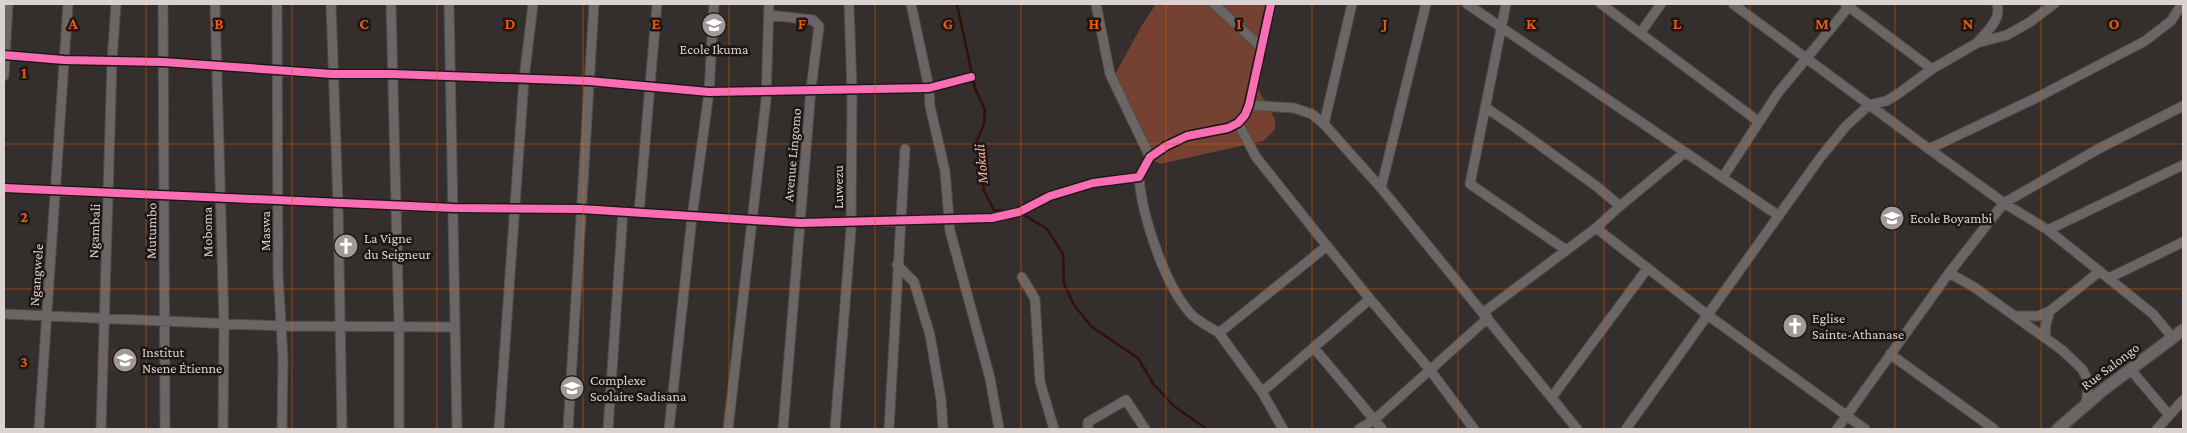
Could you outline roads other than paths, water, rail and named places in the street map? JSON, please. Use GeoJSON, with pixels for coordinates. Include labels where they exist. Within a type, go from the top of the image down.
{"type":"FeatureCollection","features":[{"type":"Feature","properties":{"kind":"street"},"geometry":{"type":"LineString","coordinates":[[4,76],[8,4]]}},
{"type":"Feature","properties":{"kind":"street","name":"Ngangwele"},"geometry":{"type":"LineString","coordinates":[[39,429],[68,4]]}},
{"type":"Feature","properties":{"kind":"street","name":"Ngambali"},"geometry":{"type":"LineString","coordinates":[[101,429],[112,61],[116,4]]}},
{"type":"Feature","properties":{"kind":"street","name":"Mutumbo"},"geometry":{"type":"LineString","coordinates":[[162,4],[166,321],[165,429]]}},
{"type":"Feature","properties":{"kind":"street","name":"Moboma"},"geometry":{"type":"LineString","coordinates":[[216,4],[216,68],[224,324],[223,429]]}},
{"type":"Feature","properties":{"kind":"street","name":"Maswa"},"geometry":{"type":"LineString","coordinates":[[277,4],[278,274],[281,326],[282,429]]}},
{"type":"Feature","properties":{"kind":"street"},"geometry":{"type":"LineString","coordinates":[[331,4],[338,203],[342,429]]}},
{"type":"Feature","properties":{"kind":"street"},"geometry":{"type":"LineString","coordinates":[[391,4],[399,327],[399,429]]}},
{"type":"Feature","properties":{"kind":"street"},"geometry":{"type":"LineString","coordinates":[[449,4],[452,76],[457,429]]}},
{"type":"Feature","properties":{"kind":"street"},"geometry":{"type":"LineString","coordinates":[[499,429],[524,79],[533,4]]}},
{"type":"Feature","properties":{"kind":"street"},"geometry":{"type":"LineString","coordinates":[[568,429],[594,4]]}},
{"type":"Feature","properties":{"kind":"street"},"geometry":{"type":"LineString","coordinates":[[639,213],[658,4]]}},
{"type":"Feature","properties":{"kind":"street"},"geometry":{"type":"LineString","coordinates":[[669,429],[692,217],[709,92],[714,4]]}},
{"type":"Feature","properties":{"kind":"street"},"geometry":{"type":"LineString","coordinates":[[728,429],[767,92],[769,4]]}},
{"type":"Feature","properties":{"kind":"street","name":"Luwezu"},"geometry":{"type":"LineString","coordinates":[[836,429],[851,222],[852,90],[849,4]]}},
{"type":"Feature","properties":{"kind":"street"},"geometry":{"type":"LineString","coordinates":[[911,4],[929,88],[930,106],[945,171],[950,232],[990,378],[999,429]]}},
{"type":"Feature","properties":{"kind":"street"},"geometry":{"type":"LineString","coordinates":[[1096,4],[1107,67],[1150,157]]}},
{"type":"Feature","properties":{"kind":"street"},"geometry":{"type":"LineString","coordinates":[[1214,4],[1262,48]]}},
{"type":"Feature","properties":{"kind":"street"},"geometry":{"type":"LineString","coordinates":[[1271,4],[1249,105],[1245,115],[1238,123],[1228,128],[1187,136],[1166,146],[1150,157],[1139,177],[1144,214],[1168,275],[1189,312],[1219,333],[1262,392],[1283,429]]}},
{"type":"Feature","properties":{"kind":"street"},"geometry":{"type":"LineString","coordinates":[[1324,124],[1352,4]]}},
{"type":"Feature","properties":{"kind":"street"},"geometry":{"type":"LineString","coordinates":[[1381,188],[1426,4]]}},
{"type":"Feature","properties":{"kind":"street"},"geometry":{"type":"LineString","coordinates":[[1467,4],[1779,216]]}},
{"type":"Feature","properties":{"kind":"street"},"geometry":{"type":"LineString","coordinates":[[1506,4],[1500,25],[1470,184],[1566,250]]}},
{"type":"Feature","properties":{"kind":"street"},"geometry":{"type":"LineString","coordinates":[[1601,4],[1758,121]]}},
{"type":"Feature","properties":{"kind":"street"},"geometry":{"type":"LineString","coordinates":[[1641,32],[1661,4]]}},
{"type":"Feature","properties":{"kind":"street"},"geometry":{"type":"LineString","coordinates":[[1733,4],[2004,203],[2048,230],[2153,314],[2173,338]]}},
{"type":"Feature","properties":{"kind":"street"},"geometry":{"type":"LineString","coordinates":[[1977,43],[1996,18],[1999,10],[1997,4]]}},
{"type":"Feature","properties":{"kind":"street"},"geometry":{"type":"LineString","coordinates":[[1626,429],[1820,158],[1846,126],[1869,105],[1886,101],[1932,69],[1977,43],[2007,35],[2030,22],[2054,4]]}},
{"type":"Feature","properties":{"kind":"street"},"geometry":{"type":"LineString","coordinates":[[1929,149],[2038,97],[2145,41],[2171,21],[2182,4]]}},
{"type":"Feature","properties":{"kind":"street"},"geometry":{"type":"LineString","coordinates":[[1723,177],[1758,121],[1848,5],[1932,69]]}},
{"type":"Feature","properties":{"kind":"street","name":"Avenue Lingomo"},"geometry":{"type":"LineString","coordinates":[[769,15],[813,20],[819,24],[811,89],[783,429]]}},
{"type":"Feature","properties":{"kind":"street"},"geometry":{"type":"LineString","coordinates":[[4,55],[64,60],[163,62],[216,68],[332,74],[392,74],[589,81],[709,92],[929,88],[971,77]]}},
{"type":"Feature","properties":{"kind":"street"},"geometry":{"type":"LineString","coordinates":[[1249,105],[1294,108],[1312,114],[1324,124],[1381,188],[1577,429]]}},
{"type":"Feature","properties":{"kind":"street"},"geometry":{"type":"LineString","coordinates":[[1837,429],[1949,273],[2004,203],[2100,148],[2183,106]]}},
{"type":"Feature","properties":{"kind":"street"},"geometry":{"type":"LineString","coordinates":[[1485,107],[1596,186],[1620,206]]}},
{"type":"Feature","properties":{"kind":"street"},"geometry":{"type":"LineString","coordinates":[[1238,123],[1256,157],[1370,299],[1430,370],[1474,429]]}},
{"type":"Feature","properties":{"kind":"street"},"geometry":{"type":"LineString","coordinates":[[889,429],[905,149]]}},
{"type":"Feature","properties":{"kind":"street"},"geometry":{"type":"LineString","coordinates":[[1359,429],[1374,420],[1430,370],[1486,315],[1596,228],[1684,153]]}},
{"type":"Feature","properties":{"kind":"street"},"geometry":{"type":"LineString","coordinates":[[2048,230],[2183,165]]}},
{"type":"Feature","properties":{"kind":"street"},"geometry":{"type":"LineString","coordinates":[[4,188],[395,206],[582,209],[752,222],[800,223],[992,218],[1019,212],[1055,194],[1093,183],[1139,177]]}},
{"type":"Feature","properties":{"kind":"street"},"geometry":{"type":"LineString","coordinates":[[608,429],[622,211]]}},
{"type":"Feature","properties":{"kind":"street"},"geometry":{"type":"LineString","coordinates":[[1596,228],[1708,316],[1865,429]]}},
{"type":"Feature","properties":{"kind":"street"},"geometry":{"type":"LineString","coordinates":[[2110,278],[2183,242]]}},
{"type":"Feature","properties":{"kind":"street"},"geometry":{"type":"LineString","coordinates":[[1219,333],[1327,246]]}},
{"type":"Feature","properties":{"kind":"street"},"geometry":{"type":"LineString","coordinates":[[897,265],[914,282],[930,335],[941,399],[942,429]]}},
{"type":"Feature","properties":{"kind":"street"},"geometry":{"type":"LineString","coordinates":[[1552,397],[1647,269]]}},
{"type":"Feature","properties":{"kind":"street"},"geometry":{"type":"LineString","coordinates":[[2014,316],[2038,316],[2050,311],[2100,271]]}},
{"type":"Feature","properties":{"kind":"street"},"geometry":{"type":"LineString","coordinates":[[1949,273],[1974,287],[2074,360],[2089,382],[2086,403]]}},
{"type":"Feature","properties":{"kind":"street"},"geometry":{"type":"LineString","coordinates":[[1022,277],[1035,299],[1040,382],[1054,429]]}},
{"type":"Feature","properties":{"kind":"street"},"geometry":{"type":"LineString","coordinates":[[1262,392],[1370,299]]}},
{"type":"Feature","properties":{"kind":"street"},"geometry":{"type":"LineString","coordinates":[[2045,338],[2046,324],[2050,311]]}},
{"type":"Feature","properties":{"kind":"street"},"geometry":{"type":"LineString","coordinates":[[4,314],[281,326],[455,327]]}},
{"type":"Feature","properties":{"kind":"street","name":"Rue Salongo"},"geometry":{"type":"LineString","coordinates":[[2058,429],[2086,403],[2183,330]]}},
{"type":"Feature","properties":{"kind":"street"},"geometry":{"type":"LineString","coordinates":[[1314,348],[1382,429]]}},
{"type":"Feature","properties":{"kind":"street"},"geometry":{"type":"LineString","coordinates":[[1890,354],[1994,429]]}},
{"type":"Feature","properties":{"kind":"street"},"geometry":{"type":"LineString","coordinates":[[2130,370],[2169,415]]}},
{"type":"Feature","properties":{"kind":"street"},"geometry":{"type":"LineString","coordinates":[[1088,429],[1088,422],[1126,400],[1145,429]]}},
{"type":"Feature","properties":{"kind":"street"},"geometry":{"type":"LineString","coordinates":[[2157,429],[2183,400]]}},
{"type":"Feature","properties":{"kind":"waterway","name":"Mokali"},"geometry":{"type":"LineString","coordinates":[[957,4],[975,88],[985,110],[984,124],[977,141],[984,191],[994,210],[1006,211]]}},
{"type":"Feature","properties":{"kind":"waterway","name":"Mokali"},"geometry":{"type":"LineString","coordinates":[[1021,213],[1047,229],[1063,254],[1064,284],[1074,305],[1092,327],[1138,358],[1154,385],[1175,407],[1207,429]]}},
{"type":"Feature","properties":{"kind":"place","name":"Ecole Ikuma"},"geometry":{"type":"Point","coordinates":[714,25]}},
{"type":"Feature","properties":{"kind":"place","name":"Ecole Boyambi"},"geometry":{"type":"Point","coordinates":[1892,218]}},
{"type":"Feature","properties":{"kind":"place","name":"La Vigne du Seigneur"},"geometry":{"type":"Point","coordinates":[346,246]}},
{"type":"Feature","properties":{"kind":"place","name":"Eglise Sainte-Athanase"},"geometry":{"type":"Point","coordinates":[1795,326]}},
{"type":"Feature","properties":{"kind":"place","name":"Institut Nsene Étienne"},"geometry":{"type":"Point","coordinates":[125,360]}},
{"type":"Feature","properties":{"kind":"place","name":"Complexe Scolaire Sadisana"},"geometry":{"type":"Point","coordinates":[572,388]}}]}
